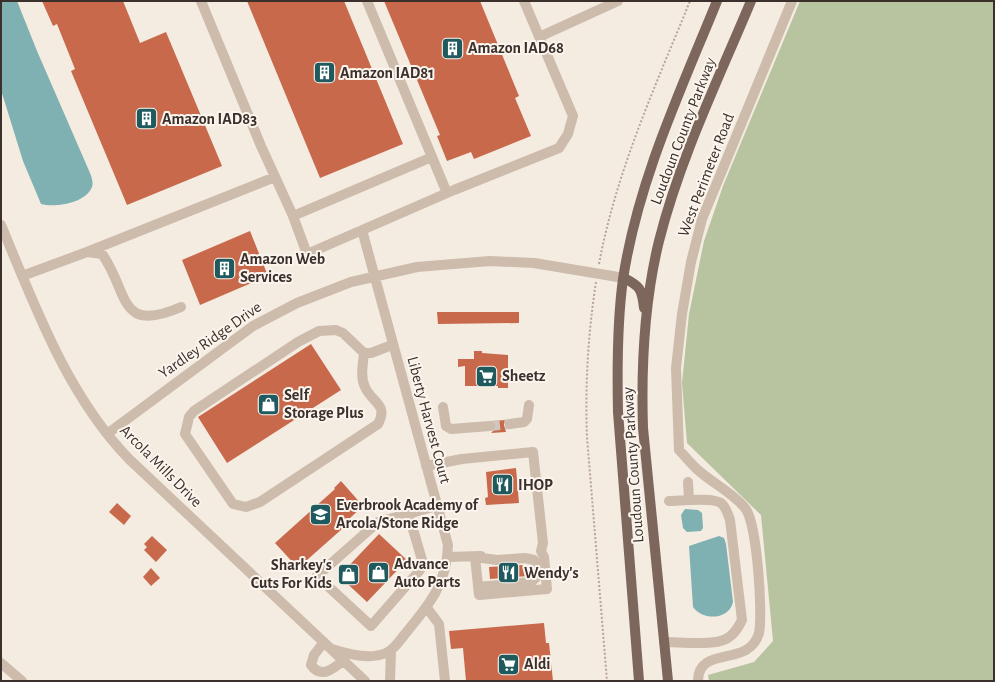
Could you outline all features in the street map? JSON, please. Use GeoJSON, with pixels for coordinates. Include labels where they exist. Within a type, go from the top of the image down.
{"type":"FeatureCollection","features":[{"type":"Feature","properties":{"kind":"main road","name":"Loudoun County Parkway"},"geometry":{"type":"LineString","coordinates":[[638,681],[618,412],[618,346],[624,278],[641,198],[658,146],[717,1]]}},
{"type":"Feature","properties":{"kind":"main road","name":"Loudoun County Parkway"},"geometry":{"type":"LineString","coordinates":[[668,681],[643,428],[642,399],[645,324],[659,243],[675,188],[688,150],[751,1]]}},
{"type":"Feature","properties":{"kind":"main road"},"geometry":{"type":"LineString","coordinates":[[624,278],[635,283],[640,289],[642,294],[645,324]]}},
{"type":"Feature","properties":{"kind":"street"},"geometry":{"type":"LineString","coordinates":[[201,1],[275,177],[293,216],[307,254],[447,193],[559,148],[568,134],[573,116],[524,1]]}},
{"type":"Feature","properties":{"kind":"street"},"geometry":{"type":"LineString","coordinates":[[367,1],[447,193]]}},
{"type":"Feature","properties":{"kind":"street"},"geometry":{"type":"LineString","coordinates":[[539,37],[618,1]]}},
{"type":"Feature","properties":{"kind":"street","name":"West Perimeter Road"},"geometry":{"type":"LineString","coordinates":[[698,681],[700,671],[704,663],[714,658],[737,654],[747,650],[755,642],[759,634],[759,580],[751,522],[746,508],[697,469],[679,450],[676,368],[682,314],[691,262],[702,219],[792,1]]}},
{"type":"Feature","properties":{"kind":"street"},"geometry":{"type":"LineString","coordinates":[[293,216],[432,157]]}},
{"type":"Feature","properties":{"kind":"street"},"geometry":{"type":"LineString","coordinates":[[22,276],[87,252],[275,177]]}},
{"type":"Feature","properties":{"kind":"street","name":"Arcola Mills Drive"},"geometry":{"type":"LineString","coordinates":[[1,225],[22,276],[58,355],[75,386],[107,434],[129,459],[365,681]]}},
{"type":"Feature","properties":{"kind":"street","name":"Liberty Harvest Court"},"geometry":{"type":"LineString","coordinates":[[362,230],[392,345],[448,545],[448,557],[443,579],[427,608],[391,651]]}},
{"type":"Feature","properties":{"kind":"street"},"geometry":{"type":"LineString","coordinates":[[87,252],[102,254],[109,264],[126,304],[137,315],[152,316],[181,307]]}},
{"type":"Feature","properties":{"kind":"street","name":"Yardley Ridge Drive"},"geometry":{"type":"LineString","coordinates":[[107,434],[253,326],[276,313],[322,293],[374,276],[438,264],[490,261],[545,265],[624,278]]}},
{"type":"Feature","properties":{"kind":"street"},"geometry":{"type":"LineString","coordinates":[[364,353],[362,379],[365,389],[377,402],[381,410],[381,418],[378,424],[260,502],[246,507],[233,504],[185,434],[189,417],[207,402],[298,342],[319,331],[336,330],[344,333],[364,353],[370,353],[392,345]]}},
{"type":"Feature","properties":{"kind":"street"},"geometry":{"type":"LineString","coordinates":[[510,424],[524,422],[528,419],[529,405]]}},
{"type":"Feature","properties":{"kind":"street"},"geometry":{"type":"LineString","coordinates":[[443,407],[444,421],[446,426],[451,429],[490,426]]}},
{"type":"Feature","properties":{"kind":"street"},"geometry":{"type":"LineString","coordinates":[[426,466],[462,459],[534,452],[543,543],[541,551],[544,558],[547,589],[479,595],[475,557]]}},
{"type":"Feature","properties":{"kind":"street"},"geometry":{"type":"LineString","coordinates":[[688,482],[689,500]]}},
{"type":"Feature","properties":{"kind":"street"},"geometry":{"type":"LineString","coordinates":[[664,642],[716,642],[726,639],[734,633],[742,620],[730,520],[726,510],[721,502],[689,500],[669,501]]}},
{"type":"Feature","properties":{"kind":"street"},"geometry":{"type":"LineString","coordinates":[[408,512],[422,560],[422,566],[371,626],[317,576],[378,522],[408,512],[437,506]]}},
{"type":"Feature","properties":{"kind":"street"},"geometry":{"type":"LineString","coordinates":[[448,557],[475,557],[541,551]]}},
{"type":"Feature","properties":{"kind":"street"},"geometry":{"type":"LineString","coordinates":[[475,557],[497,560],[525,558],[534,560],[538,568],[537,577],[531,582],[478,587]]}},
{"type":"Feature","properties":{"kind":"street"},"geometry":{"type":"LineString","coordinates":[[427,608],[438,624],[445,681]]}},
{"type":"Feature","properties":{"kind":"street"},"geometry":{"type":"LineString","coordinates":[[343,661],[331,670],[321,673],[315,671],[311,665],[314,655],[327,645],[350,654],[374,656],[391,651],[390,681]]}},
{"type":"Feature","properties":{"kind":"street"},"geometry":{"type":"LineString","coordinates":[[1,663],[22,681]]}},
{"type":"Feature","properties":{"kind":"green space"},"geometry":{"type":"Polygon","coordinates":[[[800,1],[994,1],[994,681],[709,681],[708,675],[754,662],[773,641],[761,515],[687,443],[682,383],[689,314],[704,241],[723,186],[800,1]]]}},
{"type":"Feature","properties":{"kind":"water"},"geometry":{"type":"Polygon","coordinates":[[[1,1],[17,1],[91,175],[93,183],[91,189],[82,198],[76,201],[61,205],[41,204],[23,161],[1,90],[1,1]]]}},
{"type":"Feature","properties":{"kind":"water"},"geometry":{"type":"Polygon","coordinates":[[[685,509],[698,510],[702,513],[703,528],[701,531],[687,532],[683,528],[681,515],[685,509]]]}},
{"type":"Feature","properties":{"kind":"water"},"geometry":{"type":"Polygon","coordinates":[[[719,536],[724,538],[726,544],[733,602],[731,608],[721,615],[709,616],[697,612],[693,607],[689,546],[719,536]]]}},
{"type":"Feature","properties":{"kind":"building","name":"Amazon IAD83"},"geometry":{"type":"Polygon","coordinates":[[[42,1],[123,1],[140,43],[166,32],[222,166],[127,205],[71,71],[75,69],[57,24],[53,26],[42,1]]]}},
{"type":"Feature","properties":{"kind":"building","name":"Amazon IAD81"},"geometry":{"type":"Polygon","coordinates":[[[247,1],[344,1],[403,144],[320,178],[247,1]]]}},
{"type":"Feature","properties":{"kind":"building","name":"Amazon IAD68"},"geometry":{"type":"Polygon","coordinates":[[[384,1],[480,1],[519,96],[515,98],[531,136],[474,159],[471,152],[447,161],[437,136],[440,135],[384,1]]]}},
{"type":"Feature","properties":{"kind":"building","name":"Amazon Web Services"},"geometry":{"type":"Polygon","coordinates":[[[250,231],[268,276],[200,305],[182,260],[250,231]]]}},
{"type":"Feature","properties":{"kind":"building","name":"Sheetz"},"geometry":{"type":"Polygon","coordinates":[[[437,312],[519,312],[519,323],[438,324],[437,312]]]}},
{"type":"Feature","properties":{"kind":"building","name":"Self Storage Plus"},"geometry":{"type":"Polygon","coordinates":[[[311,344],[341,390],[227,463],[198,417],[311,344]]]}},
{"type":"Feature","properties":{"kind":"building","name":"Sheetz"},"geometry":{"type":"Polygon","coordinates":[[[474,351],[508,355],[508,388],[498,388],[498,386],[465,386],[465,366],[458,367],[458,359],[474,359],[474,351]]]}},
{"type":"Feature","properties":{"kind":"building"},"geometry":{"type":"Polygon","coordinates":[[[505,420],[504,425],[506,432],[491,433],[496,428],[494,421],[505,420]]]}},
{"type":"Feature","properties":{"kind":"building","name":"IHOP"},"geometry":{"type":"Polygon","coordinates":[[[516,468],[519,503],[486,505],[485,498],[488,497],[486,472],[516,468]]]}},
{"type":"Feature","properties":{"kind":"building","name":"Everbrook Academy of Arcola/Stone Ridge"},"geometry":{"type":"Polygon","coordinates":[[[341,481],[363,506],[349,519],[351,521],[298,568],[275,543],[335,489],[334,488],[341,481]]]}},
{"type":"Feature","properties":{"kind":"building"},"geometry":{"type":"Polygon","coordinates":[[[117,503],[131,516],[124,525],[109,512],[117,503]]]}},
{"type":"Feature","properties":{"kind":"building"},"geometry":{"type":"Polygon","coordinates":[[[379,534],[407,560],[367,602],[339,576],[379,534]]]}},
{"type":"Feature","properties":{"kind":"building"},"geometry":{"type":"Polygon","coordinates":[[[152,536],[167,550],[156,562],[144,550],[147,547],[144,544],[152,536]]]}},
{"type":"Feature","properties":{"kind":"building","name":"Wendy's"},"geometry":{"type":"Polygon","coordinates":[[[523,565],[523,569],[527,568],[528,576],[490,579],[489,567],[523,565]]]}},
{"type":"Feature","properties":{"kind":"building"},"geometry":{"type":"Polygon","coordinates":[[[151,568],[160,578],[151,586],[143,577],[151,568]]]}},
{"type":"Feature","properties":{"kind":"building","name":"Aldi"},"geometry":{"type":"Polygon","coordinates":[[[544,623],[546,643],[549,643],[553,681],[466,681],[463,648],[451,649],[449,631],[544,623]]]}},
{"type":"Feature","properties":{"kind":"tunnel"},"geometry":{"type":"LineString","coordinates":[[490,426],[510,424]]}},
{"type":"Feature","properties":{"kind":"place","name":"Amazon IAD68"},"geometry":{"type":"Point","coordinates":[452,48]}},
{"type":"Feature","properties":{"kind":"place","name":"Amazon IAD81"},"geometry":{"type":"Point","coordinates":[325,73]}},
{"type":"Feature","properties":{"kind":"place","name":"Amazon IAD83"},"geometry":{"type":"Point","coordinates":[147,119]}},
{"type":"Feature","properties":{"kind":"place","name":"Amazon Web Services"},"geometry":{"type":"Point","coordinates":[225,268]}},
{"type":"Feature","properties":{"kind":"place","name":"Sheetz"},"geometry":{"type":"Point","coordinates":[487,376]}},
{"type":"Feature","properties":{"kind":"place","name":"Self Storage Plus"},"geometry":{"type":"Point","coordinates":[269,404]}},
{"type":"Feature","properties":{"kind":"place","name":"IHOP"},"geometry":{"type":"Point","coordinates":[502,485]}},
{"type":"Feature","properties":{"kind":"place","name":"Everbrook Academy of Arcola/Stone Ridge"},"geometry":{"type":"Point","coordinates":[321,514]}},
{"type":"Feature","properties":{"kind":"place","name":"Advance Auto Parts"},"geometry":{"type":"Point","coordinates":[378,573]}},
{"type":"Feature","properties":{"kind":"place","name":"Wendy's"},"geometry":{"type":"Point","coordinates":[509,573]}},
{"type":"Feature","properties":{"kind":"place","name":"Sharkey's Cuts For Kids"},"geometry":{"type":"Point","coordinates":[348,574]}},
{"type":"Feature","properties":{"kind":"place","name":"Aldi"},"geometry":{"type":"Point","coordinates":[508,664]}}]}
